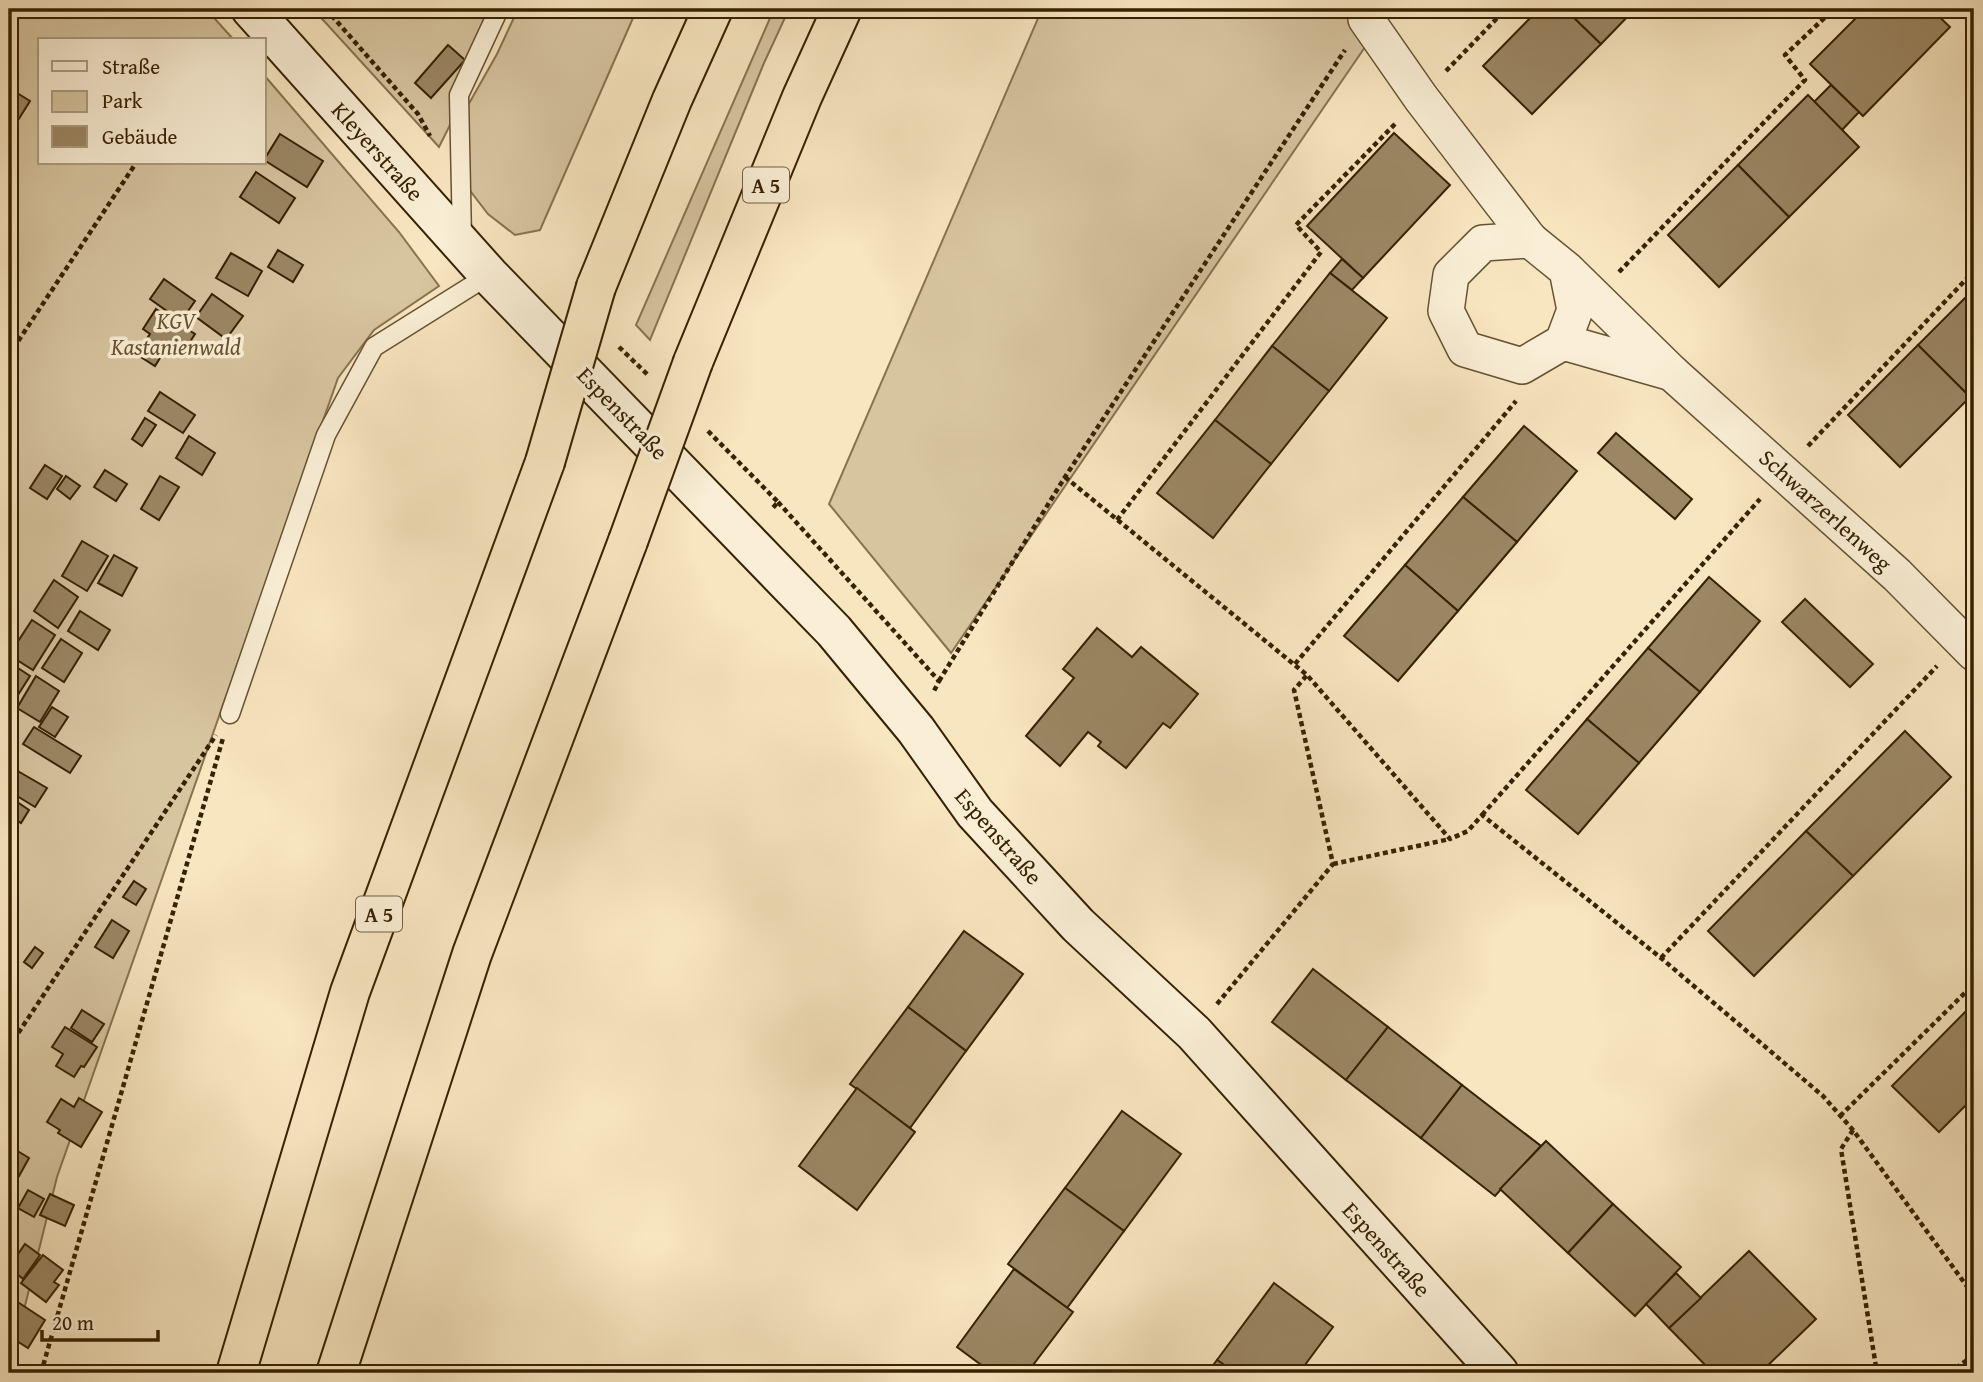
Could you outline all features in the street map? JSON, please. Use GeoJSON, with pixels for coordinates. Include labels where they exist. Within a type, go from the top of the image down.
{"type":"FeatureCollection","features":[{"type":"Feature","properties":{"kind":"highway","name":"A 5"},"geometry":{"type":"LineString","coordinates":[[236,1373],[349,992],[545,462],[596,287],[672,100],[713,9]]}},
{"type":"Feature","properties":{"kind":"highway","name":"A 5"},"geometry":{"type":"LineString","coordinates":[[336,1373],[472,954],[693,362],[802,97],[842,9]]}},
{"type":"Feature","properties":{"kind":"street","name":"Kleyerstraße"},"geometry":{"type":"LineString","coordinates":[[251,9],[498,283]]}},
{"type":"Feature","properties":{"kind":"street","name":"Schwarzerlenweg"},"geometry":{"type":"LineString","coordinates":[[1366,19],[1421,98],[1530,240],[1567,270],[1672,373],[1897,575],[1968,647]]}},
{"type":"Feature","properties":{"kind":"street"},"geometry":{"type":"LineString","coordinates":[[1530,240],[1483,243],[1451,275],[1446,311],[1465,349],[1522,366],[1563,342],[1575,310],[1567,270]]}},
{"type":"Feature","properties":{"kind":"street","name":"Espenstraße"},"geometry":{"type":"LineString","coordinates":[[498,283],[834,631],[916,730],[975,813],[1078,925],[1194,1033],[1499,1373]]}},
{"type":"Feature","properties":{"kind":"street","name":"Schwarzerlenweg"},"geometry":{"type":"LineString","coordinates":[[1563,342],[1672,373]]}},
{"type":"Feature","properties":{"kind":"lane"},"geometry":{"type":"LineString","coordinates":[[462,246],[459,94],[499,9]]}},
{"type":"Feature","properties":{"kind":"lane"},"geometry":{"type":"LineString","coordinates":[[230,714],[326,435],[374,347],[498,283]]}},
{"type":"Feature","properties":{"kind":"path"},"geometry":{"type":"LineString","coordinates":[[326,9],[418,114],[460,192]]}},
{"type":"Feature","properties":{"kind":"path"},"geometry":{"type":"LineString","coordinates":[[1117,520],[1321,252],[1296,225],[1506,9]]}},
{"type":"Feature","properties":{"kind":"path"},"geometry":{"type":"LineString","coordinates":[[1594,297],[1805,80],[1785,55],[1834,9]]}},
{"type":"Feature","properties":{"kind":"path"},"geometry":{"type":"LineString","coordinates":[[939,681],[1065,477],[1366,19]]}},
{"type":"Feature","properties":{"kind":"path"},"geometry":{"type":"LineString","coordinates":[[9,355],[134,164]]}},
{"type":"Feature","properties":{"kind":"path"},"geometry":{"type":"LineString","coordinates":[[1974,234],[1968,240],[1974,248]]}},
{"type":"Feature","properties":{"kind":"path"},"geometry":{"type":"LineString","coordinates":[[1194,1033],[1333,864],[1450,839],[1468,831],[1783,472],[1974,271]]}},
{"type":"Feature","properties":{"kind":"path"},"geometry":{"type":"LineString","coordinates":[[612,340],[652,378]]}},
{"type":"Feature","properties":{"kind":"path"},"geometry":{"type":"LineString","coordinates":[[1294,664],[1515,404],[1522,366]]}},
{"type":"Feature","properties":{"kind":"path"},"geometry":{"type":"LineString","coordinates":[[702,426],[742,464]]}},
{"type":"Feature","properties":{"kind":"path"},"geometry":{"type":"LineString","coordinates":[[1065,477],[1307,675],[1450,839]]}},
{"type":"Feature","properties":{"kind":"path"},"geometry":{"type":"LineString","coordinates":[[1661,958],[1968,647]]}},
{"type":"Feature","properties":{"kind":"path"},"geometry":{"type":"LineString","coordinates":[[1307,675],[1294,690],[1333,864]]}},
{"type":"Feature","properties":{"kind":"path"},"geometry":{"type":"LineString","coordinates":[[9,1046],[230,714]]}},
{"type":"Feature","properties":{"kind":"path"},"geometry":{"type":"LineString","coordinates":[[41,1373],[230,714]]}},
{"type":"Feature","properties":{"kind":"path"},"geometry":{"type":"LineString","coordinates":[[1482,815],[1661,958],[1823,1096],[1853,1130],[1974,1296]]}},
{"type":"Feature","properties":{"kind":"path"},"geometry":{"type":"LineString","coordinates":[[1840,1116],[1974,984]]}},
{"type":"Feature","properties":{"kind":"path"},"geometry":{"type":"LineString","coordinates":[[1853,1130],[1841,1149],[1877,1373]]}},
{"type":"Feature","properties":{"kind":"path"},"geometry":{"type":"LineString","coordinates":[[1949,1373],[1974,1355]]}},
{"type":"Feature","properties":{"kind":"green space","name":"KGV Kastanienwald"},"geometry":{"type":"Polygon","coordinates":[[[9,9],[206,9],[232,38],[38,38],[38,164],[266,164],[266,77],[399,232],[439,286],[374,330],[338,378],[57,1177],[9,1370],[9,9]]]}},
{"type":"Feature","properties":{"kind":"green space"},"geometry":{"type":"Polygon","coordinates":[[[313,9],[508,9],[439,147],[313,9]]]}},
{"type":"Feature","properties":{"kind":"green space"},"geometry":{"type":"Polygon","coordinates":[[[518,9],[637,9],[540,230],[515,235],[488,214],[468,188],[467,107],[497,54],[518,9]]]}},
{"type":"Feature","properties":{"kind":"green space"},"geometry":{"type":"Polygon","coordinates":[[[774,9],[789,9],[764,63],[650,340],[636,325],[774,9]]]}},
{"type":"Feature","properties":{"kind":"green space"},"geometry":{"type":"Polygon","coordinates":[[[1042,9],[1391,9],[951,653],[829,504],[1042,9]]]}},
{"type":"Feature","properties":{"kind":"building"},"geometry":{"type":"Polygon","coordinates":[[[1539,9],[1565,9],[1601,44],[1532,114],[1483,66],[1539,9]]]}},
{"type":"Feature","properties":{"kind":"building"},"geometry":{"type":"Polygon","coordinates":[[[1565,9],[1635,9],[1601,44],[1565,9]]]}},
{"type":"Feature","properties":{"kind":"building"},"geometry":{"type":"Polygon","coordinates":[[[1865,9],[1931,9],[1950,27],[1863,116],[1810,64],[1865,9]]]}},
{"type":"Feature","properties":{"kind":"building"},"geometry":{"type":"Polygon","coordinates":[[[448,45],[465,60],[431,98],[415,83],[448,45]]]}},
{"type":"Feature","properties":{"kind":"building"},"geometry":{"type":"Polygon","coordinates":[[[1831,85],[1859,112],[1842,130],[1814,102],[1831,85]]]}},
{"type":"Feature","properties":{"kind":"building"},"geometry":{"type":"Polygon","coordinates":[[[9,88],[30,101],[15,125],[9,122],[9,88]]]}},
{"type":"Feature","properties":{"kind":"building"},"geometry":{"type":"Polygon","coordinates":[[[1808,95],[1859,147],[1789,217],[1738,165],[1808,95]]]}},
{"type":"Feature","properties":{"kind":"building"},"geometry":{"type":"Polygon","coordinates":[[[1394,133],[1450,185],[1363,278],[1307,226],[1394,133]]]}},
{"type":"Feature","properties":{"kind":"building"},"geometry":{"type":"Polygon","coordinates":[[[280,134],[323,161],[307,187],[266,161],[280,134]]]}},
{"type":"Feature","properties":{"kind":"building"},"geometry":{"type":"Polygon","coordinates":[[[1738,165],[1789,217],[1719,287],[1668,235],[1738,165]]]}},
{"type":"Feature","properties":{"kind":"building"},"geometry":{"type":"Polygon","coordinates":[[[256,172],[295,198],[279,223],[240,197],[256,172]]]}},
{"type":"Feature","properties":{"kind":"building"},"geometry":{"type":"Polygon","coordinates":[[[278,250],[303,265],[293,282],[268,267],[278,250]]]}},
{"type":"Feature","properties":{"kind":"building"},"geometry":{"type":"Polygon","coordinates":[[[231,253],[262,271],[248,296],[216,278],[231,253]]]}},
{"type":"Feature","properties":{"kind":"building"},"geometry":{"type":"Polygon","coordinates":[[[1342,259],[1363,278],[1352,290],[1330,273],[1342,259]]]}},
{"type":"Feature","properties":{"kind":"building"},"geometry":{"type":"Polygon","coordinates":[[[1330,273],[1387,318],[1329,391],[1272,346],[1330,273]]]}},
{"type":"Feature","properties":{"kind":"building"},"geometry":{"type":"Polygon","coordinates":[[[164,279],[195,301],[181,321],[150,299],[164,279]]]}},
{"type":"Feature","properties":{"kind":"building"},"geometry":{"type":"Polygon","coordinates":[[[1974,289],[1974,392],[1970,397],[1918,345],[1974,289]]]}},
{"type":"Feature","properties":{"kind":"building"},"geometry":{"type":"Polygon","coordinates":[[[212,294],[243,316],[226,339],[196,317],[212,294]]]}},
{"type":"Feature","properties":{"kind":"building"},"geometry":{"type":"Polygon","coordinates":[[[156,309],[195,334],[182,354],[168,345],[155,366],[136,354],[150,334],[143,329],[156,309]]]}},
{"type":"Feature","properties":{"kind":"building"},"geometry":{"type":"Polygon","coordinates":[[[1918,345],[1970,397],[1900,467],[1848,415],[1918,345]]]}},
{"type":"Feature","properties":{"kind":"building"},"geometry":{"type":"Polygon","coordinates":[[[1272,346],[1329,391],[1271,464],[1215,420],[1272,346]]]}},
{"type":"Feature","properties":{"kind":"building"},"geometry":{"type":"Polygon","coordinates":[[[160,392],[195,415],[183,433],[148,411],[160,392]]]}},
{"type":"Feature","properties":{"kind":"building"},"geometry":{"type":"Polygon","coordinates":[[[145,418],[156,425],[142,446],[132,439],[145,418]]]}},
{"type":"Feature","properties":{"kind":"building"},"geometry":{"type":"Polygon","coordinates":[[[1215,420],[1271,464],[1213,538],[1157,493],[1215,420]]]}},
{"type":"Feature","properties":{"kind":"building"},"geometry":{"type":"Polygon","coordinates":[[[1524,426],[1577,471],[1517,542],[1463,497],[1524,426]]]}},
{"type":"Feature","properties":{"kind":"building"},"geometry":{"type":"Polygon","coordinates":[[[1616,433],[1692,499],[1675,519],[1598,453],[1616,433]]]}},
{"type":"Feature","properties":{"kind":"building"},"geometry":{"type":"Polygon","coordinates":[[[189,436],[215,453],[202,475],[176,458],[189,436]]]}},
{"type":"Feature","properties":{"kind":"building"},"geometry":{"type":"Polygon","coordinates":[[[45,465],[62,476],[47,499],[30,488],[45,465]]]}},
{"type":"Feature","properties":{"kind":"building"},"geometry":{"type":"Polygon","coordinates":[[[105,470],[127,484],[116,501],[94,487],[105,470]]]}},
{"type":"Feature","properties":{"kind":"building"},"geometry":{"type":"Polygon","coordinates":[[[66,476],[80,486],[70,499],[57,489],[66,476]]]}},
{"type":"Feature","properties":{"kind":"building"},"geometry":{"type":"Polygon","coordinates":[[[160,476],[179,487],[159,520],[141,509],[160,476]]]}},
{"type":"Feature","properties":{"kind":"building"},"geometry":{"type":"Polygon","coordinates":[[[1463,497],[1517,542],[1458,611],[1405,565],[1463,497]]]}},
{"type":"Feature","properties":{"kind":"building"},"geometry":{"type":"Polygon","coordinates":[[[82,541],[108,556],[87,591],[62,576],[82,541]]]}},
{"type":"Feature","properties":{"kind":"building"},"geometry":{"type":"Polygon","coordinates":[[[114,555],[137,568],[122,596],[98,583],[114,555]]]}},
{"type":"Feature","properties":{"kind":"building"},"geometry":{"type":"Polygon","coordinates":[[[1405,565],[1458,611],[1398,681],[1344,636],[1405,565]]]}},
{"type":"Feature","properties":{"kind":"building"},"geometry":{"type":"Polygon","coordinates":[[[1709,577],[1760,621],[1700,692],[1648,648],[1709,577]]]}},
{"type":"Feature","properties":{"kind":"building"},"geometry":{"type":"Polygon","coordinates":[[[54,580],[78,597],[58,628],[34,611],[54,580]]]}},
{"type":"Feature","properties":{"kind":"building"},"geometry":{"type":"Polygon","coordinates":[[[1805,599],[1873,664],[1850,687],[1782,622],[1805,599]]]}},
{"type":"Feature","properties":{"kind":"building"},"geometry":{"type":"Polygon","coordinates":[[[80,611],[110,630],[98,650],[68,631],[80,611]]]}},
{"type":"Feature","properties":{"kind":"building"},"geometry":{"type":"Polygon","coordinates":[[[32,620],[55,635],[33,670],[9,655],[32,620]]]}},
{"type":"Feature","properties":{"kind":"building"},"geometry":{"type":"Polygon","coordinates":[[[1097,628],[1132,657],[1141,647],[1198,694],[1170,728],[1163,723],[1126,768],[1098,746],[1101,742],[1088,732],[1060,766],[1026,736],[1074,678],[1063,669],[1097,628]]]}},
{"type":"Feature","properties":{"kind":"building"},"geometry":{"type":"Polygon","coordinates":[[[61,639],[82,653],[64,682],[42,668],[61,639]]]}},
{"type":"Feature","properties":{"kind":"building"},"geometry":{"type":"Polygon","coordinates":[[[1648,648],[1700,692],[1639,763],[1587,719],[1648,648]]]}},
{"type":"Feature","properties":{"kind":"building"},"geometry":{"type":"Polygon","coordinates":[[[9,662],[30,676],[9,709],[9,662]]]}},
{"type":"Feature","properties":{"kind":"building"},"geometry":{"type":"Polygon","coordinates":[[[36,676],[59,691],[40,722],[17,708],[36,676]]]}},
{"type":"Feature","properties":{"kind":"building"},"geometry":{"type":"Polygon","coordinates":[[[52,707],[68,717],[55,737],[39,727],[52,707]]]}},
{"type":"Feature","properties":{"kind":"building"},"geometry":{"type":"Polygon","coordinates":[[[1587,719],[1639,763],[1578,834],[1526,790],[1587,719]]]}},
{"type":"Feature","properties":{"kind":"building"},"geometry":{"type":"Polygon","coordinates":[[[34,727],[81,756],[70,773],[23,744],[34,727]]]}},
{"type":"Feature","properties":{"kind":"building"},"geometry":{"type":"Polygon","coordinates":[[[1905,731],[1951,777],[1853,876],[1806,831],[1905,731]]]}},
{"type":"Feature","properties":{"kind":"building"},"geometry":{"type":"Polygon","coordinates":[[[16,770],[47,788],[35,807],[9,791],[9,781],[16,770]]]}},
{"type":"Feature","properties":{"kind":"building"},"geometry":{"type":"Polygon","coordinates":[[[10,797],[29,810],[21,823],[9,815],[10,797]]]}},
{"type":"Feature","properties":{"kind":"building"},"geometry":{"type":"Polygon","coordinates":[[[1806,831],[1853,876],[1754,976],[1708,931],[1806,831]]]}},
{"type":"Feature","properties":{"kind":"building"},"geometry":{"type":"Polygon","coordinates":[[[134,881],[146,889],[136,905],[123,897],[134,881]]]}},
{"type":"Feature","properties":{"kind":"building"},"geometry":{"type":"Polygon","coordinates":[[[112,920],[129,931],[113,958],[95,947],[112,920]]]}},
{"type":"Feature","properties":{"kind":"building"},"geometry":{"type":"Polygon","coordinates":[[[964,931],[1023,974],[966,1051],[908,1007],[964,931]]]}},
{"type":"Feature","properties":{"kind":"building"},"geometry":{"type":"Polygon","coordinates":[[[35,947],[43,953],[32,968],[24,962],[35,947]]]}},
{"type":"Feature","properties":{"kind":"building"},"geometry":{"type":"Polygon","coordinates":[[[1313,969],[1388,1027],[1346,1080],[1272,1022],[1313,969]]]}},
{"type":"Feature","properties":{"kind":"building"},"geometry":{"type":"Polygon","coordinates":[[[1974,1003],[1974,1097],[1939,1132],[1892,1086],[1974,1003]]]}},
{"type":"Feature","properties":{"kind":"building"},"geometry":{"type":"Polygon","coordinates":[[[908,1007],[966,1051],[910,1128],[850,1084],[908,1007]]]}},
{"type":"Feature","properties":{"kind":"building"},"geometry":{"type":"Polygon","coordinates":[[[82,1010],[104,1024],[92,1042],[71,1028],[82,1010]]]}},
{"type":"Feature","properties":{"kind":"building"},"geometry":{"type":"Polygon","coordinates":[[[65,1027],[97,1047],[74,1077],[56,1066],[63,1054],[52,1047],[65,1027]]]}},
{"type":"Feature","properties":{"kind":"building"},"geometry":{"type":"Polygon","coordinates":[[[1388,1027],[1462,1085],[1421,1138],[1346,1080],[1388,1027]]]}},
{"type":"Feature","properties":{"kind":"building"},"geometry":{"type":"Polygon","coordinates":[[[1462,1085],[1541,1146],[1495,1196],[1421,1138],[1462,1085]]]}},
{"type":"Feature","properties":{"kind":"building"},"geometry":{"type":"Polygon","coordinates":[[[857,1088],[915,1132],[857,1210],[799,1166],[857,1088]]]}},
{"type":"Feature","properties":{"kind":"building"},"geometry":{"type":"Polygon","coordinates":[[[79,1098],[102,1112],[81,1147],[58,1133],[60,1130],[47,1122],[61,1099],[74,1107],[79,1098]]]}},
{"type":"Feature","properties":{"kind":"building"},"geometry":{"type":"Polygon","coordinates":[[[1122,1111],[1181,1154],[1124,1231],[1065,1188],[1122,1111]]]}},
{"type":"Feature","properties":{"kind":"building"},"geometry":{"type":"Polygon","coordinates":[[[1546,1141],[1613,1204],[1568,1253],[1500,1189],[1546,1141]]]}},
{"type":"Feature","properties":{"kind":"building"},"geometry":{"type":"Polygon","coordinates":[[[16,1150],[29,1158],[19,1176],[9,1170],[9,1162],[16,1150]]]}},
{"type":"Feature","properties":{"kind":"building"},"geometry":{"type":"Polygon","coordinates":[[[1065,1188],[1124,1231],[1067,1308],[1008,1264],[1065,1188]]]}},
{"type":"Feature","properties":{"kind":"building"},"geometry":{"type":"Polygon","coordinates":[[[28,1190],[44,1199],[34,1217],[18,1208],[28,1190]]]}},
{"type":"Feature","properties":{"kind":"building"},"geometry":{"type":"Polygon","coordinates":[[[50,1194],[74,1205],[65,1226],[40,1215],[50,1194]]]}},
{"type":"Feature","properties":{"kind":"building"},"geometry":{"type":"Polygon","coordinates":[[[1613,1204],[1681,1267],[1635,1316],[1568,1253],[1613,1204]]]}},
{"type":"Feature","properties":{"kind":"building"},"geometry":{"type":"Polygon","coordinates":[[[25,1244],[40,1255],[23,1279],[9,1267],[25,1244]]]}},
{"type":"Feature","properties":{"kind":"building"},"geometry":{"type":"Polygon","coordinates":[[[1749,1251],[1816,1319],[1760,1373],[1713,1373],[1669,1328],[1749,1251]]]}},
{"type":"Feature","properties":{"kind":"building"},"geometry":{"type":"Polygon","coordinates":[[[43,1255],[63,1270],[54,1282],[59,1285],[46,1302],[21,1283],[43,1255]]]}},
{"type":"Feature","properties":{"kind":"building"},"geometry":{"type":"Polygon","coordinates":[[[1014,1269],[1073,1312],[1027,1373],[992,1373],[957,1347],[1014,1269]]]}},
{"type":"Feature","properties":{"kind":"building"},"geometry":{"type":"Polygon","coordinates":[[[1676,1273],[1701,1298],[1669,1328],[1646,1304],[1676,1273]]]}},
{"type":"Feature","properties":{"kind":"building"},"geometry":{"type":"Polygon","coordinates":[[[1274,1283],[1333,1327],[1299,1373],[1236,1373],[1217,1360],[1274,1283]]]}},
{"type":"Feature","properties":{"kind":"building"},"geometry":{"type":"Polygon","coordinates":[[[10,1297],[45,1320],[28,1348],[9,1336],[10,1297]]]}},
{"type":"Feature","properties":{"kind":"building"},"geometry":{"type":"Polygon","coordinates":[[[9,1344],[16,1349],[9,1361],[9,1344]]]}},
{"type":"Feature","properties":{"kind":"building"},"geometry":{"type":"Polygon","coordinates":[[[1217,1360],[1236,1373],[1207,1373],[1217,1360]]]}}]}
